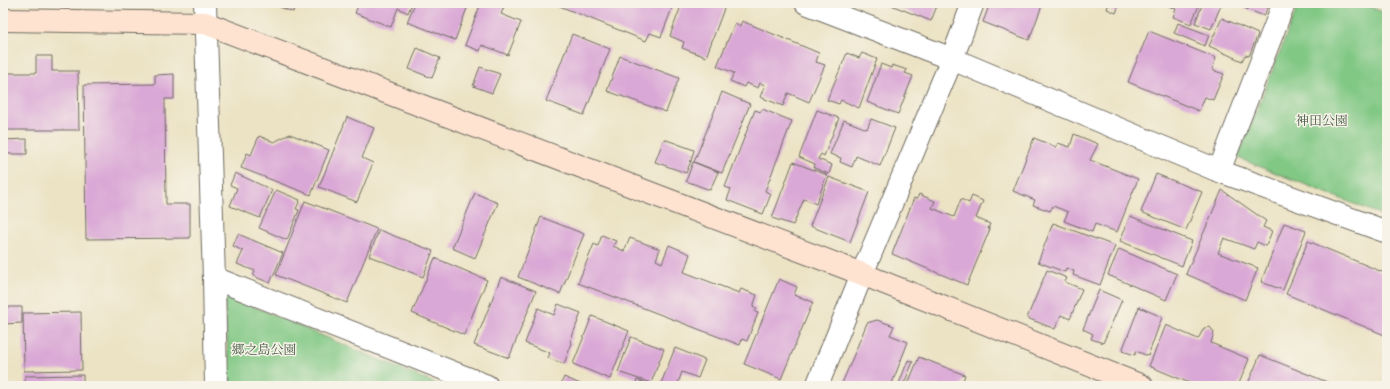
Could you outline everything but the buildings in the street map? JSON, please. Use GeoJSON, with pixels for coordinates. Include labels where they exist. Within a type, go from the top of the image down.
{"type":"FeatureCollection","features":[{"type":"Feature","properties":{"kind":"street"},"geometry":{"type":"LineString","coordinates":[[806,3],[952,59],[1219,171],[1387,232]]}},
{"type":"Feature","properties":{"kind":"street"},"geometry":{"type":"LineString","coordinates":[[817,386],[974,3]]}},
{"type":"Feature","properties":{"kind":"street"},"geometry":{"type":"LineString","coordinates":[[1219,171],[1284,3]]}},
{"type":"Feature","properties":{"kind":"street"},"geometry":{"type":"LineString","coordinates":[[205,13],[216,386]]}},
{"type":"Feature","properties":{"kind":"street"},"geometry":{"type":"LineString","coordinates":[[3,20],[205,13],[1142,386]]}},
{"type":"Feature","properties":{"kind":"street"},"geometry":{"type":"LineString","coordinates":[[214,278],[487,386]]}},
{"type":"Feature","properties":{"kind":"green space","name":"神田公園"},"geometry":{"type":"Polygon","coordinates":[[[1299,3],[1361,3],[1387,14],[1387,217],[1238,158],[1299,3]]]}},
{"type":"Feature","properties":{"kind":"green space","name":"郷之島公園"},"geometry":{"type":"Polygon","coordinates":[[[224,294],[441,386],[230,386],[224,294]]]}}]}
